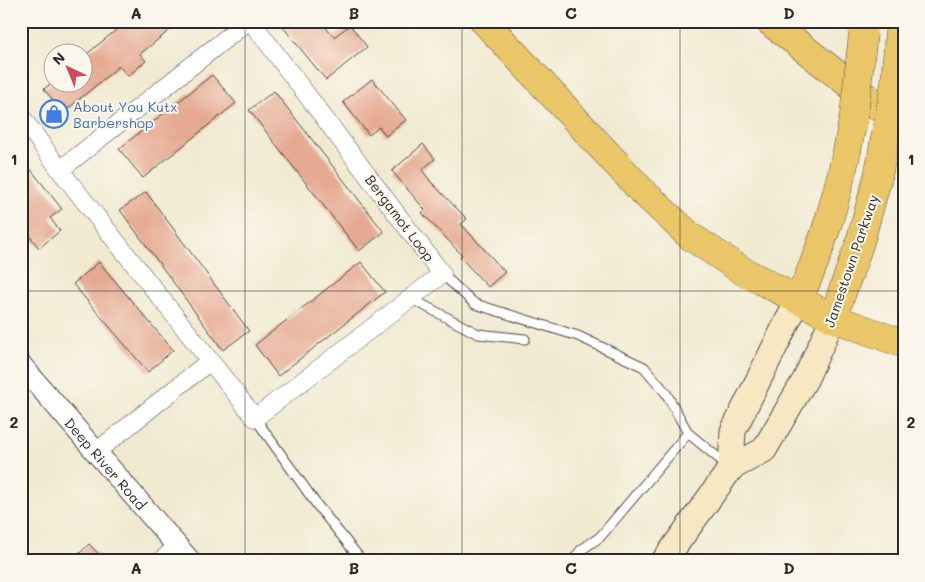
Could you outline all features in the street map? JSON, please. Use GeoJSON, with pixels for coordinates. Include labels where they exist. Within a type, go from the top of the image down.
{"type":"FeatureCollection","features":[{"type":"Feature","properties":{"kind":"main road"},"geometry":{"type":"LineString","coordinates":[[484,21],[666,216],[716,254],[798,300],[833,318],[904,344]]}},
{"type":"Feature","properties":{"kind":"main road"},"geometry":{"type":"LineString","coordinates":[[769,21],[904,128]]}},
{"type":"Feature","properties":{"kind":"main road"},"geometry":{"type":"LineString","coordinates":[[731,468],[733,431],[811,274],[824,234],[847,151],[858,82],[863,21]]}},
{"type":"Feature","properties":{"kind":"main road","name":"Jamestown Parkway"},"geometry":{"type":"LineString","coordinates":[[665,560],[731,468],[764,450],[806,378],[833,318],[859,245],[878,177],[895,83],[902,22]]}},
{"type":"Feature","properties":{"kind":"street"},"geometry":{"type":"LineString","coordinates":[[60,170],[249,21]]}},
{"type":"Feature","properties":{"kind":"street","name":"Bergamot Loop"},"geometry":{"type":"LineString","coordinates":[[249,21],[442,274],[255,418]]}},
{"type":"Feature","properties":{"kind":"street"},"geometry":{"type":"LineString","coordinates":[[21,116],[60,170],[255,418]]}},
{"type":"Feature","properties":{"kind":"street"},"geometry":{"type":"LineString","coordinates":[[96,452],[210,361]]}},
{"type":"Feature","properties":{"kind":"street","name":"Deep River Road"},"geometry":{"type":"LineString","coordinates":[[21,365],[183,553]]}},
{"type":"Feature","properties":{"kind":"street"},"geometry":{"type":"LineString","coordinates":[[161,561],[183,553]]}},
{"type":"Feature","properties":{"kind":"lane"},"geometry":{"type":"LineString","coordinates":[[442,274],[475,304],[578,336],[644,367],[666,393],[688,432],[731,468]]}},
{"type":"Feature","properties":{"kind":"lane"},"geometry":{"type":"LineString","coordinates":[[410,298],[478,334],[525,339]]}},
{"type":"Feature","properties":{"kind":"lane"},"geometry":{"type":"LineString","coordinates":[[255,418],[317,505],[361,560]]}},
{"type":"Feature","properties":{"kind":"lane"},"geometry":{"type":"LineString","coordinates":[[573,561],[581,550],[600,538],[688,432]]}},
{"type":"Feature","properties":{"kind":"building"},"geometry":{"type":"Polygon","coordinates":[[[127,21],[181,21],[140,54],[146,61],[128,76],[119,66],[92,89],[92,50],[127,21]]]}},
{"type":"Feature","properties":{"kind":"building"},"geometry":{"type":"Polygon","coordinates":[[[278,21],[320,21],[334,37],[350,25],[367,47],[326,80],[278,21]]]}},
{"type":"Feature","properties":{"kind":"building"},"geometry":{"type":"Polygon","coordinates":[[[212,75],[236,103],[143,178],[119,149],[212,75]]]}},
{"type":"Feature","properties":{"kind":"building"},"geometry":{"type":"Polygon","coordinates":[[[372,79],[406,120],[386,136],[379,127],[369,135],[343,102],[372,79]]]}},
{"type":"Feature","properties":{"kind":"building"},"geometry":{"type":"Polygon","coordinates":[[[274,91],[384,232],[359,251],[249,110],[274,91]]]}},
{"type":"Feature","properties":{"kind":"building"},"geometry":{"type":"Polygon","coordinates":[[[46,92],[88,92],[63,113],[46,92]]]}},
{"type":"Feature","properties":{"kind":"building"},"geometry":{"type":"Polygon","coordinates":[[[423,144],[435,159],[422,170],[467,219],[461,224],[505,272],[488,287],[460,257],[462,255],[422,213],[425,210],[392,171],[423,144]]]}},
{"type":"Feature","properties":{"kind":"building"},"geometry":{"type":"Polygon","coordinates":[[[21,157],[62,209],[50,218],[60,231],[39,248],[21,225],[21,157]]]}},
{"type":"Feature","properties":{"kind":"building"},"geometry":{"type":"Polygon","coordinates":[[[146,192],[249,331],[223,350],[120,210],[146,192]]]}},
{"type":"Feature","properties":{"kind":"building"},"geometry":{"type":"Polygon","coordinates":[[[99,262],[173,350],[148,372],[73,284],[99,262]]]}},
{"type":"Feature","properties":{"kind":"building"},"geometry":{"type":"Polygon","coordinates":[[[361,262],[385,292],[278,376],[255,345],[361,262]]]}},
{"type":"Feature","properties":{"kind":"building"},"geometry":{"type":"Polygon","coordinates":[[[89,544],[105,561],[72,561],[89,544]]]}},
{"type":"Feature","properties":{"kind":"place","name":"About You Kutx Barbershop"},"geometry":{"type":"Point","coordinates":[54,114]}}]}
